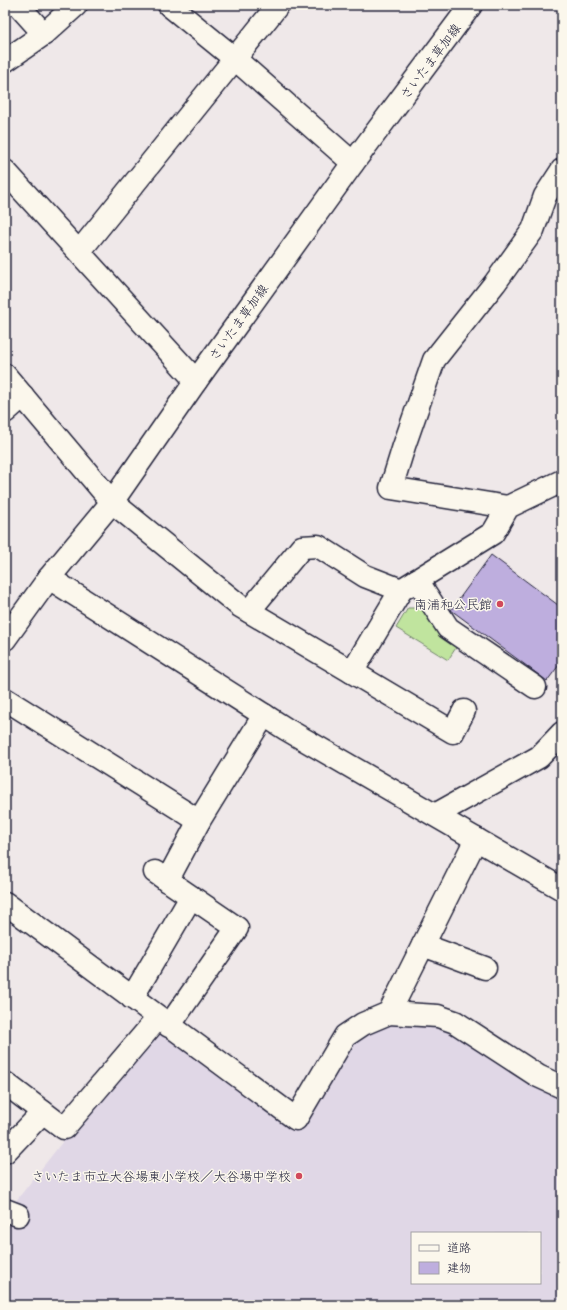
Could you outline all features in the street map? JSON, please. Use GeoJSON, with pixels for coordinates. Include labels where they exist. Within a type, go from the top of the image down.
{"type":"FeatureCollection","features":[{"type":"Feature","properties":{"kind":"street"},"geometry":{"type":"LineString","coordinates":[[18,5],[44,34]]}},
{"type":"Feature","properties":{"kind":"street"},"geometry":{"type":"LineString","coordinates":[[5,61],[44,34],[76,5]]}},
{"type":"Feature","properties":{"kind":"street"},"geometry":{"type":"LineString","coordinates":[[169,5],[234,58],[353,164]]}},
{"type":"Feature","properties":{"kind":"street"},"geometry":{"type":"LineString","coordinates":[[79,252],[278,5]]}},
{"type":"Feature","properties":{"kind":"street","name":"さいたま草加線"},"geometry":{"type":"LineString","coordinates":[[5,639],[49,578],[112,502],[196,381],[353,164],[471,5]]}},
{"type":"Feature","properties":{"kind":"street"},"geometry":{"type":"LineString","coordinates":[[508,507],[391,488],[434,360],[495,283],[533,230],[545,196],[562,170]]}},
{"type":"Feature","properties":{"kind":"street"},"geometry":{"type":"LineString","coordinates":[[5,171],[196,381]]}},
{"type":"Feature","properties":{"kind":"street"},"geometry":{"type":"LineString","coordinates":[[5,375],[112,502],[249,611],[453,732],[464,711]]}},
{"type":"Feature","properties":{"kind":"street"},"geometry":{"type":"LineString","coordinates":[[5,412],[23,396]]}},
{"type":"Feature","properties":{"kind":"street"},"geometry":{"type":"LineString","coordinates":[[352,672],[409,585],[493,533],[508,507],[562,481]]}},
{"type":"Feature","properties":{"kind":"street"},"geometry":{"type":"LineString","coordinates":[[249,611],[302,547],[318,546],[365,576],[409,585],[448,628],[535,687]]}},
{"type":"Feature","properties":{"kind":"street"},"geometry":{"type":"LineString","coordinates":[[49,578],[264,715],[562,889]]}},
{"type":"Feature","properties":{"kind":"street"},"geometry":{"type":"LineString","coordinates":[[5,699],[198,821]]}},
{"type":"Feature","properties":{"kind":"street"},"geometry":{"type":"LineString","coordinates":[[5,1082],[64,1128],[164,1022],[237,928],[161,877],[264,715]]}},
{"type":"Feature","properties":{"kind":"street"},"geometry":{"type":"LineString","coordinates":[[435,815],[539,757],[562,733]]}},
{"type":"Feature","properties":{"kind":"street"},"geometry":{"type":"LineString","coordinates":[[389,1013],[476,839]]}},
{"type":"Feature","properties":{"kind":"street"},"geometry":{"type":"LineString","coordinates":[[132,998],[191,897]]}},
{"type":"Feature","properties":{"kind":"street"},"geometry":{"type":"LineString","coordinates":[[8,911],[132,998],[296,1119],[345,1036],[363,1024],[389,1013],[438,1016],[455,1022],[538,1076],[562,1087]]}},
{"type":"Feature","properties":{"kind":"street"},"geometry":{"type":"LineString","coordinates":[[423,945],[485,968]]}},
{"type":"Feature","properties":{"kind":"street"},"geometry":{"type":"LineString","coordinates":[[5,1152],[42,1112]]}},
{"type":"Feature","properties":{"kind":"shaded area","name":"さいたま市立大谷場東小学校／大谷場中学校"},"geometry":{"type":"Polygon","coordinates":[[[434,1023],[459,1034],[562,1096],[562,1305],[5,1305],[5,1215],[67,1136],[154,1032],[165,1030],[296,1128],[352,1043],[386,1024],[434,1023]]]}},
{"type":"Feature","properties":{"kind":"green space"},"geometry":{"type":"Polygon","coordinates":[[[408,608],[422,608],[442,630],[459,643],[448,660],[396,628],[408,608]]]}},
{"type":"Feature","properties":{"kind":"building"},"geometry":{"type":"Polygon","coordinates":[[[491,555],[558,605],[562,600],[562,661],[547,681],[451,610],[491,555]]]}},
{"type":"Feature","properties":{"kind":"place","name":"南浦和公民館"},"geometry":{"type":"Point","coordinates":[500,604]}},
{"type":"Feature","properties":{"kind":"place","name":"さいたま市立大谷場東小学校／大谷場中学校"},"geometry":{"type":"Point","coordinates":[299,1176]}}]}
